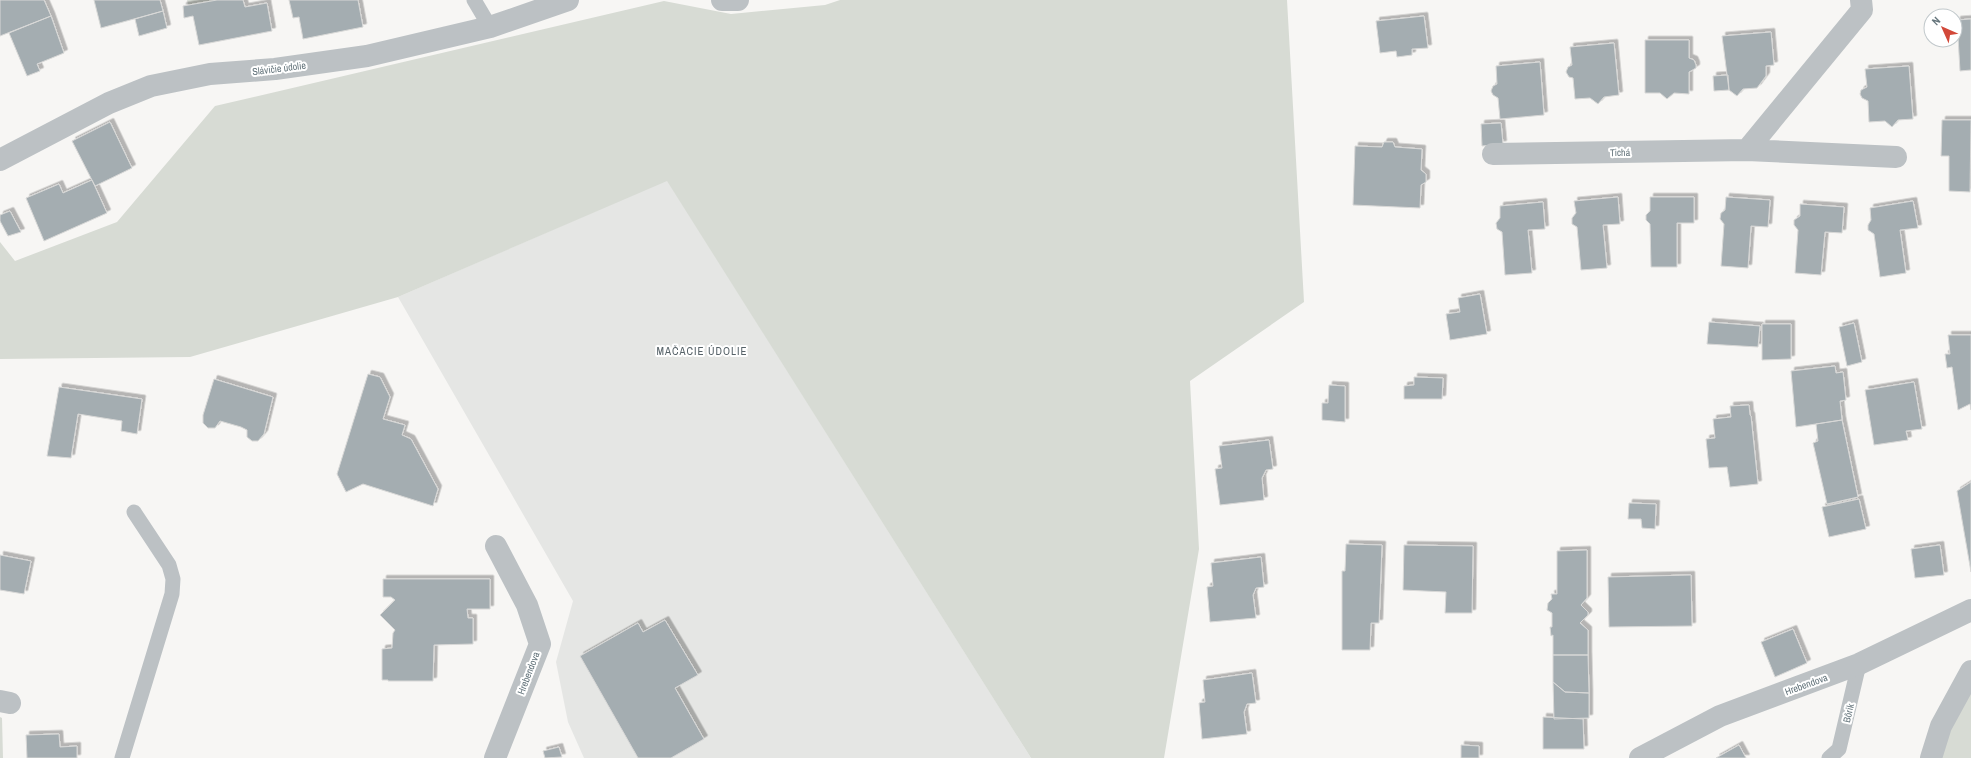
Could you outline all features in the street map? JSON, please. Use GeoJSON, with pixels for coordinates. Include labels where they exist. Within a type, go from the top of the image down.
{"type":"FeatureCollection","features":[{"type":"Feature","properties":{"kind":"street","name":"Slávičie údolie"},"geometry":{"type":"LineString","coordinates":[[0,160],[109,103],[151,86],[210,74],[275,69],[368,56],[490,27],[568,0]]}},
{"type":"Feature","properties":{"kind":"street"},"geometry":{"type":"LineString","coordinates":[[722,0],[738,0]]}},
{"type":"Feature","properties":{"kind":"street"},"geometry":{"type":"LineString","coordinates":[[1747,150],[1862,10],[1861,0]]}},
{"type":"Feature","properties":{"kind":"street","name":"Tichá"},"geometry":{"type":"LineString","coordinates":[[1493,154],[1747,150],[1896,157]]}},
{"type":"Feature","properties":{"kind":"street","name":"Hrebendova"},"geometry":{"type":"LineString","coordinates":[[495,758],[540,644],[526,605],[496,546]]}},
{"type":"Feature","properties":{"kind":"street","name":"Hrebendova"},"geometry":{"type":"LineString","coordinates":[[1640,758],[1720,716],[1859,664],[1971,610]]}},
{"type":"Feature","properties":{"kind":"street"},"geometry":{"type":"LineString","coordinates":[[1931,758],[1941,726],[1971,671]]}},
{"type":"Feature","properties":{"kind":"lane"},"geometry":{"type":"LineString","coordinates":[[474,0],[490,27]]}},
{"type":"Feature","properties":{"kind":"lane"},"geometry":{"type":"LineString","coordinates":[[122,758],[172,594],[172,578],[169,565],[134,512]]}},
{"type":"Feature","properties":{"kind":"lane","name":"Bôrik"},"geometry":{"type":"LineString","coordinates":[[1829,758],[1839,749],[1859,664]]}},
{"type":"Feature","properties":{"kind":"shaded area"},"geometry":{"type":"Polygon","coordinates":[[[187,0],[220,0],[189,7],[187,0]]]}},
{"type":"Feature","properties":{"kind":"shaded area"},"geometry":{"type":"Polygon","coordinates":[[[840,0],[1287,0],[1304,302],[1190,381],[1199,549],[1164,758],[1031,758],[667,181],[398,297],[190,357],[0,359],[0,242],[15,261],[117,222],[215,106],[664,1],[731,14],[825,5],[840,0]]]}},
{"type":"Feature","properties":{"kind":"shaded area"},"geometry":{"type":"Polygon","coordinates":[[[667,180],[1031,758],[584,758],[568,722],[556,662],[573,601],[398,297],[667,180]]]}},
{"type":"Feature","properties":{"kind":"shaded area"},"geometry":{"type":"Polygon","coordinates":[[[1971,691],[1971,758],[1941,758],[1954,720],[1971,691]]]}},
{"type":"Feature","properties":{"kind":"shaded area"},"geometry":{"type":"Polygon","coordinates":[[[0,717],[2,718],[3,758],[0,758],[0,717]]]}},
{"type":"Feature","properties":{"kind":"building"},"geometry":{"type":"Polygon","coordinates":[[[0,0],[44,0],[51,16],[0,36],[0,0]]]}},
{"type":"Feature","properties":{"kind":"building"},"geometry":{"type":"Polygon","coordinates":[[[94,0],[160,0],[163,11],[101,28],[94,0]]]}},
{"type":"Feature","properties":{"kind":"building"},"geometry":{"type":"Polygon","coordinates":[[[217,0],[243,0],[245,7],[267,3],[272,31],[199,45],[193,16],[184,18],[183,6],[217,0]]]}},
{"type":"Feature","properties":{"kind":"building"},"geometry":{"type":"Polygon","coordinates":[[[289,0],[358,0],[363,27],[303,39],[299,17],[293,18],[289,0]]]}},
{"type":"Feature","properties":{"kind":"building"},"geometry":{"type":"Polygon","coordinates":[[[163,11],[167,28],[139,36],[135,19],[163,11]]]}},
{"type":"Feature","properties":{"kind":"building"},"geometry":{"type":"Polygon","coordinates":[[[51,16],[64,53],[37,64],[40,71],[27,76],[9,33],[51,16]]]}},
{"type":"Feature","properties":{"kind":"building"},"geometry":{"type":"Polygon","coordinates":[[[1424,16],[1428,48],[1412,49],[1412,55],[1397,57],[1396,51],[1380,53],[1376,21],[1424,16]]]}},
{"type":"Feature","properties":{"kind":"building"},"geometry":{"type":"Polygon","coordinates":[[[1971,19],[1971,70],[1960,71],[1959,48],[1963,48],[1963,20],[1971,19]]]}},
{"type":"Feature","properties":{"kind":"building"},"geometry":{"type":"Polygon","coordinates":[[[1771,32],[1774,65],[1766,66],[1766,76],[1757,88],[1743,89],[1737,96],[1729,90],[1722,36],[1771,32]]]}},
{"type":"Feature","properties":{"kind":"building"},"geometry":{"type":"Polygon","coordinates":[[[1645,40],[1689,40],[1689,58],[1694,60],[1696,68],[1689,72],[1689,94],[1674,93],[1667,99],[1660,93],[1645,93],[1645,40]]]}},
{"type":"Feature","properties":{"kind":"building"},"geometry":{"type":"Polygon","coordinates":[[[1614,43],[1619,95],[1604,97],[1598,104],[1590,98],[1575,99],[1573,78],[1569,77],[1566,72],[1568,67],[1572,65],[1570,47],[1614,43]]]}},
{"type":"Feature","properties":{"kind":"building"},"geometry":{"type":"Polygon","coordinates":[[[1540,62],[1544,115],[1500,119],[1498,98],[1493,95],[1491,91],[1493,86],[1497,84],[1496,66],[1540,62]]]}},
{"type":"Feature","properties":{"kind":"building"},"geometry":{"type":"Polygon","coordinates":[[[1909,66],[1913,119],[1898,120],[1892,127],[1885,121],[1869,122],[1868,101],[1862,98],[1860,94],[1861,90],[1867,87],[1865,69],[1909,66]]]}},
{"type":"Feature","properties":{"kind":"building"},"geometry":{"type":"Polygon","coordinates":[[[1728,75],[1729,90],[1714,91],[1713,76],[1728,75]]]}},
{"type":"Feature","properties":{"kind":"building"},"geometry":{"type":"Polygon","coordinates":[[[1942,120],[1971,120],[1970,192],[1949,191],[1949,156],[1941,156],[1942,120]]]}},
{"type":"Feature","properties":{"kind":"building"},"geometry":{"type":"Polygon","coordinates":[[[110,122],[132,168],[95,186],[72,141],[110,122]]]}},
{"type":"Feature","properties":{"kind":"building"},"geometry":{"type":"Polygon","coordinates":[[[1501,123],[1503,144],[1482,146],[1481,124],[1501,123]]]}},
{"type":"Feature","properties":{"kind":"building"},"geometry":{"type":"Polygon","coordinates":[[[1384,142],[1393,142],[1395,147],[1422,149],[1421,170],[1426,174],[1426,182],[1421,185],[1420,208],[1353,205],[1355,146],[1382,147],[1384,142]]]}},
{"type":"Feature","properties":{"kind":"building"},"geometry":{"type":"Polygon","coordinates":[[[92,180],[107,213],[44,241],[26,198],[59,184],[63,193],[92,180]]]}},
{"type":"Feature","properties":{"kind":"building"},"geometry":{"type":"Polygon","coordinates":[[[1618,197],[1620,224],[1603,225],[1607,268],[1581,270],[1577,227],[1572,224],[1572,218],[1576,213],[1574,201],[1618,197]]]}},
{"type":"Feature","properties":{"kind":"building"},"geometry":{"type":"Polygon","coordinates":[[[1650,197],[1694,197],[1694,223],[1677,223],[1677,267],[1651,267],[1650,224],[1646,220],[1646,215],[1650,211],[1650,197]]]}},
{"type":"Feature","properties":{"kind":"building"},"geometry":{"type":"Polygon","coordinates":[[[1726,197],[1770,200],[1768,227],[1751,226],[1748,268],[1721,266],[1724,224],[1720,219],[1721,213],[1725,210],[1726,197]]]}},
{"type":"Feature","properties":{"kind":"building"},"geometry":{"type":"Polygon","coordinates":[[[1913,201],[1918,228],[1900,230],[1906,273],[1880,277],[1874,234],[1868,230],[1868,225],[1871,220],[1870,208],[1913,201]]]}},
{"type":"Feature","properties":{"kind":"building"},"geometry":{"type":"Polygon","coordinates":[[[1543,202],[1545,229],[1528,230],[1532,273],[1505,275],[1502,232],[1497,229],[1496,223],[1500,218],[1500,206],[1543,202]]]}},
{"type":"Feature","properties":{"kind":"building"},"geometry":{"type":"Polygon","coordinates":[[[1800,204],[1844,207],[1842,233],[1825,232],[1821,275],[1795,273],[1798,230],[1794,225],[1794,220],[1800,216],[1800,204]]]}},
{"type":"Feature","properties":{"kind":"building"},"geometry":{"type":"Polygon","coordinates":[[[10,211],[21,232],[8,236],[0,221],[0,215],[10,211]]]}},
{"type":"Feature","properties":{"kind":"building"},"geometry":{"type":"Polygon","coordinates":[[[1480,294],[1487,334],[1450,340],[1446,314],[1460,312],[1458,298],[1480,294]]]}},
{"type":"Feature","properties":{"kind":"building"},"geometry":{"type":"Polygon","coordinates":[[[1709,322],[1760,326],[1758,347],[1707,344],[1709,322]]]}},
{"type":"Feature","properties":{"kind":"building"},"geometry":{"type":"Polygon","coordinates":[[[1854,323],[1862,362],[1847,366],[1839,327],[1854,323]]]}},
{"type":"Feature","properties":{"kind":"building"},"geometry":{"type":"Polygon","coordinates":[[[1762,324],[1791,324],[1791,359],[1762,360],[1762,324]]]}},
{"type":"Feature","properties":{"kind":"building"},"geometry":{"type":"Polygon","coordinates":[[[1948,335],[1971,335],[1971,410],[1970,404],[1958,410],[1952,367],[1947,368],[1945,354],[1950,354],[1948,335]]]}},
{"type":"Feature","properties":{"kind":"building"},"geometry":{"type":"Polygon","coordinates":[[[1835,366],[1836,373],[1843,372],[1846,400],[1840,401],[1842,420],[1796,427],[1791,371],[1835,366]]]}},
{"type":"Feature","properties":{"kind":"building"},"geometry":{"type":"Polygon","coordinates":[[[368,374],[380,377],[390,397],[383,419],[405,425],[402,435],[411,439],[438,489],[433,506],[363,484],[346,492],[337,474],[368,374]]]}},
{"type":"Feature","properties":{"kind":"building"},"geometry":{"type":"Polygon","coordinates":[[[1414,377],[1443,378],[1442,399],[1404,399],[1404,386],[1414,385],[1414,377]]]}},
{"type":"Feature","properties":{"kind":"building"},"geometry":{"type":"Polygon","coordinates":[[[214,379],[273,397],[264,434],[258,441],[252,441],[247,437],[247,430],[241,427],[220,421],[215,428],[208,428],[203,423],[203,415],[214,379]]]}},
{"type":"Feature","properties":{"kind":"building"},"geometry":{"type":"Polygon","coordinates":[[[1914,382],[1922,429],[1906,431],[1908,440],[1874,445],[1865,390],[1914,382]]]}},
{"type":"Feature","properties":{"kind":"building"},"geometry":{"type":"Polygon","coordinates":[[[1329,385],[1345,386],[1345,422],[1322,420],[1322,403],[1328,403],[1329,385]]]}},
{"type":"Feature","properties":{"kind":"building"},"geometry":{"type":"Polygon","coordinates":[[[59,387],[142,399],[137,434],[121,431],[122,421],[78,414],[71,458],[47,456],[59,387]]]}},
{"type":"Feature","properties":{"kind":"building"},"geometry":{"type":"Polygon","coordinates":[[[1749,405],[1758,484],[1730,487],[1727,467],[1709,468],[1706,439],[1715,438],[1713,419],[1731,417],[1730,406],[1749,405]]]}},
{"type":"Feature","properties":{"kind":"building"},"geometry":{"type":"Polygon","coordinates":[[[1842,420],[1858,497],[1827,504],[1813,443],[1818,441],[1816,424],[1842,420]]]}},
{"type":"Feature","properties":{"kind":"building"},"geometry":{"type":"Polygon","coordinates":[[[1269,440],[1273,469],[1266,470],[1262,478],[1264,500],[1220,505],[1215,469],[1222,468],[1219,446],[1269,440]]]}},
{"type":"Feature","properties":{"kind":"building"},"geometry":{"type":"Polygon","coordinates":[[[1971,482],[1971,572],[1957,491],[1971,482]]]}},
{"type":"Feature","properties":{"kind":"building"},"geometry":{"type":"Polygon","coordinates":[[[1859,499],[1866,529],[1829,537],[1822,507],[1859,499]]]}},
{"type":"Feature","properties":{"kind":"building"},"geometry":{"type":"Polygon","coordinates":[[[1629,503],[1656,504],[1655,529],[1642,528],[1641,519],[1628,519],[1629,503]]]}},
{"type":"Feature","properties":{"kind":"building"},"geometry":{"type":"Polygon","coordinates":[[[1346,544],[1382,545],[1379,623],[1371,623],[1370,650],[1342,650],[1342,571],[1345,571],[1346,544]]]}},
{"type":"Feature","properties":{"kind":"building"},"geometry":{"type":"Polygon","coordinates":[[[1404,545],[1473,546],[1472,613],[1445,613],[1446,592],[1403,590],[1404,545]]]}},
{"type":"Feature","properties":{"kind":"building"},"geometry":{"type":"Polygon","coordinates":[[[1940,545],[1944,575],[1915,578],[1911,549],[1940,545]]]}},
{"type":"Feature","properties":{"kind":"building"},"geometry":{"type":"Polygon","coordinates":[[[1587,550],[1587,598],[1581,605],[1588,612],[1588,615],[1580,623],[1588,630],[1588,655],[1553,655],[1553,635],[1551,636],[1550,627],[1552,627],[1552,613],[1547,610],[1548,603],[1552,599],[1551,594],[1557,594],[1557,551],[1587,550]]]}},
{"type":"Feature","properties":{"kind":"building"},"geometry":{"type":"Polygon","coordinates":[[[0,555],[31,561],[24,594],[0,590],[0,555]]]}},
{"type":"Feature","properties":{"kind":"building"},"geometry":{"type":"Polygon","coordinates":[[[1261,557],[1264,587],[1256,588],[1253,595],[1256,618],[1210,622],[1207,587],[1213,586],[1211,563],[1261,557]]]}},
{"type":"Feature","properties":{"kind":"building"},"geometry":{"type":"Polygon","coordinates":[[[1691,575],[1692,626],[1609,627],[1608,577],[1691,575]]]}},
{"type":"Feature","properties":{"kind":"building"},"geometry":{"type":"Polygon","coordinates":[[[383,579],[490,579],[490,609],[467,609],[468,618],[473,618],[473,644],[434,645],[433,681],[382,680],[382,649],[392,648],[393,633],[395,630],[380,615],[395,600],[391,597],[383,597],[383,579]]]}},
{"type":"Feature","properties":{"kind":"building"},"geometry":{"type":"Polygon","coordinates":[[[665,620],[698,675],[675,688],[704,739],[671,758],[638,758],[580,656],[638,623],[643,632],[665,620]]]}},
{"type":"Feature","properties":{"kind":"building"},"geometry":{"type":"Polygon","coordinates":[[[1793,629],[1807,663],[1775,677],[1761,642],[1793,629]]]}},
{"type":"Feature","properties":{"kind":"building"},"geometry":{"type":"Polygon","coordinates":[[[1553,655],[1588,655],[1589,693],[1565,692],[1553,682],[1553,655]]]}},
{"type":"Feature","properties":{"kind":"building"},"geometry":{"type":"Polygon","coordinates":[[[1252,673],[1256,703],[1247,704],[1244,712],[1247,734],[1202,739],[1199,703],[1205,702],[1203,680],[1252,673]]]}},
{"type":"Feature","properties":{"kind":"building"},"geometry":{"type":"Polygon","coordinates":[[[1553,682],[1565,692],[1589,693],[1589,718],[1554,719],[1553,682]]]}},
{"type":"Feature","properties":{"kind":"building"},"geometry":{"type":"Polygon","coordinates":[[[1543,717],[1583,719],[1584,749],[1543,749],[1543,717]]]}},
{"type":"Feature","properties":{"kind":"building"},"geometry":{"type":"Polygon","coordinates":[[[59,734],[60,747],[77,746],[77,758],[27,758],[26,735],[59,734]]]}},
{"type":"Feature","properties":{"kind":"building"},"geometry":{"type":"Polygon","coordinates":[[[1461,745],[1479,746],[1479,758],[1461,758],[1461,745]]]}},
{"type":"Feature","properties":{"kind":"building"},"geometry":{"type":"Polygon","coordinates":[[[1739,745],[1746,758],[1716,758],[1739,745]]]}},
{"type":"Feature","properties":{"kind":"building"},"geometry":{"type":"Polygon","coordinates":[[[559,747],[562,757],[545,758],[543,751],[559,747]]]}},
{"type":"Feature","properties":{"kind":"district","name":"MAČACIE ÚDOLIE"},"geometry":{"type":"Point","coordinates":[702,351]}}]}
